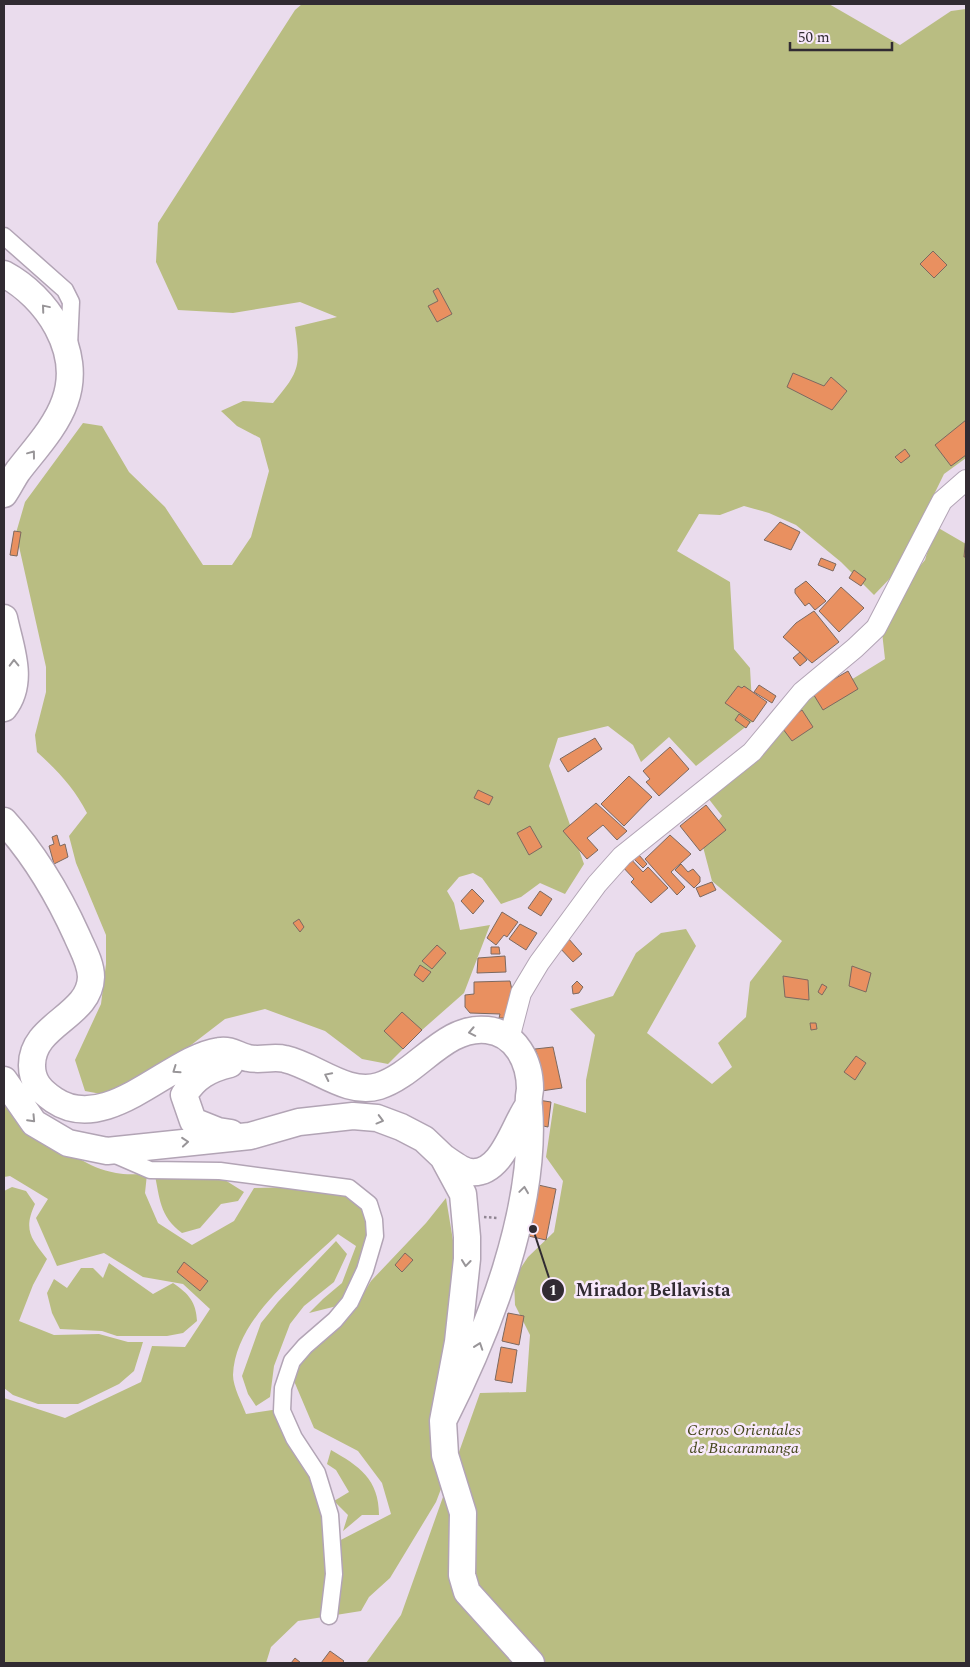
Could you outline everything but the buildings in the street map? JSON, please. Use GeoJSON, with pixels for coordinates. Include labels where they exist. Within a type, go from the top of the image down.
{"type":"FeatureCollection","features":[{"type":"Feature","properties":{"kind":"highway"},"geometry":{"type":"LineString","coordinates":[[4,274],[28,291],[53,318],[62,335],[68,358],[70,377],[65,401],[46,434],[4,494]]}},
{"type":"Feature","properties":{"kind":"highway"},"geometry":{"type":"LineString","coordinates":[[4,618],[14,654],[14,672],[12,689],[4,708]]}},
{"type":"Feature","properties":{"kind":"highway"},"geometry":{"type":"LineString","coordinates":[[4,821],[27,848],[42,870],[71,924],[90,967],[91,977],[88,992],[78,1006],[52,1027],[34,1049],[32,1075],[39,1088],[58,1102],[70,1106],[94,1108],[110,1105],[139,1092],[184,1064],[207,1054],[223,1050],[248,1058]]}},
{"type":"Feature","properties":{"kind":"highway"},"geometry":{"type":"LineString","coordinates":[[250,1136],[218,1132],[193,1121],[184,1095],[199,1076],[214,1068],[248,1058],[280,1058],[301,1063],[348,1085],[364,1088],[378,1086],[401,1076],[454,1036],[486,1029],[502,1034],[522,1054],[528,1067],[530,1087],[528,1105],[531,1120],[524,1195],[497,1292],[472,1365],[443,1422]]}},
{"type":"Feature","properties":{"kind":"highway"},"geometry":{"type":"LineString","coordinates":[[4,1080],[34,1123],[68,1143],[107,1151],[250,1136],[316,1119],[353,1116],[377,1118],[401,1127],[424,1139],[443,1157],[468,1172],[478,1172],[489,1166],[504,1151],[519,1118],[528,1105]]}},
{"type":"Feature","properties":{"kind":"highway"},"geometry":{"type":"LineString","coordinates":[[443,1157],[458,1181],[463,1194],[465,1215],[467,1259],[458,1342],[443,1422],[445,1456],[463,1513],[462,1575],[467,1592],[531,1663]]}},
{"type":"Feature","properties":{"kind":"street"},"geometry":{"type":"LineString","coordinates":[[4,236],[65,290],[71,302],[68,358]]}},
{"type":"Feature","properties":{"kind":"street"},"geometry":{"type":"LineString","coordinates":[[509,1039],[521,993],[539,963],[597,884],[622,856],[752,752],[802,692],[876,628],[942,501],[966,480]]}},
{"type":"Feature","properties":{"kind":"street"},"geometry":{"type":"LineString","coordinates":[[107,1151],[150,1170],[220,1171],[349,1188],[369,1204],[374,1220],[375,1236],[365,1270],[350,1302],[335,1320],[292,1361],[283,1388],[282,1410],[294,1438],[317,1473],[330,1515],[334,1574],[329,1616]]}},
{"type":"Feature","properties":{"kind":"path"},"geometry":{"type":"LineString","coordinates":[[465,1215],[517,1220]]}},
{"type":"Feature","properties":{"kind":"green space"},"geometry":{"type":"Polygon","coordinates":[[[302,4],[829,4],[900,45],[951,11],[966,9],[966,458],[944,474],[896,572],[874,595],[841,562],[796,525],[769,513],[744,506],[720,515],[699,514],[677,551],[730,582],[734,649],[750,668],[753,721],[696,766],[669,737],[641,762],[633,745],[608,726],[558,738],[549,766],[584,864],[565,894],[540,883],[521,897],[501,904],[482,878],[473,873],[459,877],[447,891],[454,903],[460,930],[490,925],[464,993],[422,1030],[388,1064],[362,1059],[325,1031],[265,1009],[225,1019],[182,1052],[112,1096],[85,1091],[75,1060],[101,1004],[106,964],[106,935],[76,863],[69,836],[87,813],[65,780],[37,752],[35,735],[46,692],[46,667],[16,533],[25,502],[83,423],[102,426],[129,472],[165,507],[203,565],[232,565],[251,537],[269,471],[260,438],[237,426],[221,411],[243,401],[273,403],[288,384],[296,368],[298,351],[295,327],[337,317],[300,302],[233,313],[178,310],[156,262],[158,223],[295,10],[302,4]]]}},
{"type":"Feature","properties":{"kind":"green space","name":"Cerros Orientales de Bucaramanga"},"geometry":{"type":"Polygon","coordinates":[[[935,526],[966,544],[966,1663],[366,1663],[401,1615],[480,1393],[526,1392],[530,1335],[515,1305],[514,1278],[528,1257],[554,1232],[563,1181],[546,1157],[554,1103],[586,1113],[586,1080],[595,1035],[570,1009],[613,996],[636,953],[661,933],[686,929],[696,946],[647,1033],[712,1084],[732,1067],[718,1043],[746,1017],[750,982],[782,941],[712,881],[702,843],[722,816],[701,789],[771,739],[810,678],[833,691],[885,659],[880,614],[925,560],[935,526]]]}},
{"type":"Feature","properties":{"kind":"green space"},"geometry":{"type":"Polygon","coordinates":[[[4,1069],[38,1118],[64,1147],[96,1167],[116,1173],[147,1174],[145,1193],[158,1223],[192,1245],[234,1221],[254,1188],[297,1187],[365,1195],[380,1237],[337,1306],[309,1313],[342,1283],[356,1246],[338,1234],[272,1297],[257,1315],[245,1334],[237,1354],[233,1375],[236,1390],[246,1414],[279,1409],[306,1457],[329,1482],[327,1502],[333,1544],[391,1514],[382,1483],[358,1451],[314,1428],[294,1381],[310,1340],[354,1309],[371,1281],[426,1223],[446,1198],[460,1283],[454,1455],[436,1502],[390,1578],[369,1597],[361,1611],[298,1621],[271,1647],[266,1663],[4,1663],[4,1398],[65,1418],[141,1382],[152,1346],[185,1347],[210,1309],[183,1284],[143,1277],[104,1253],[57,1266],[36,1218],[48,1199],[10,1176],[4,1177],[4,1069]]]}},
{"type":"Feature","properties":{"kind":"green space"},"geometry":{"type":"Polygon","coordinates":[[[209,1170],[244,1192],[238,1201],[221,1204],[200,1228],[182,1233],[174,1227],[165,1213],[159,1198],[154,1171],[209,1170]]]}},
{"type":"Feature","properties":{"kind":"green space"},"geometry":{"type":"Polygon","coordinates":[[[12,1187],[26,1191],[35,1204],[31,1213],[30,1233],[47,1259],[33,1285],[19,1321],[54,1335],[99,1334],[128,1342],[143,1342],[134,1371],[119,1384],[78,1404],[38,1404],[13,1395],[4,1388],[4,1191],[12,1187]]]}},
{"type":"Feature","properties":{"kind":"green space"},"geometry":{"type":"Polygon","coordinates":[[[336,1241],[347,1254],[334,1282],[304,1306],[290,1324],[274,1366],[270,1397],[256,1406],[248,1394],[242,1376],[261,1323],[278,1302],[336,1241]]]}},
{"type":"Feature","properties":{"kind":"green space"},"geometry":{"type":"Polygon","coordinates":[[[109,1263],[153,1294],[173,1283],[191,1299],[197,1321],[183,1333],[167,1336],[117,1336],[102,1331],[60,1329],[52,1313],[47,1293],[54,1279],[67,1288],[81,1268],[93,1268],[103,1278],[109,1263]]]}},
{"type":"Feature","properties":{"kind":"green space"},"geometry":{"type":"Polygon","coordinates":[[[331,1450],[366,1475],[375,1492],[378,1503],[379,1515],[362,1515],[343,1531],[348,1515],[334,1501],[349,1492],[336,1470],[327,1464],[331,1450]]]}},
{"type":"Feature","properties":{"kind":"place","name":"Mirador Bellavista"},"geometry":{"type":"Point","coordinates":[533,1229]}}]}
